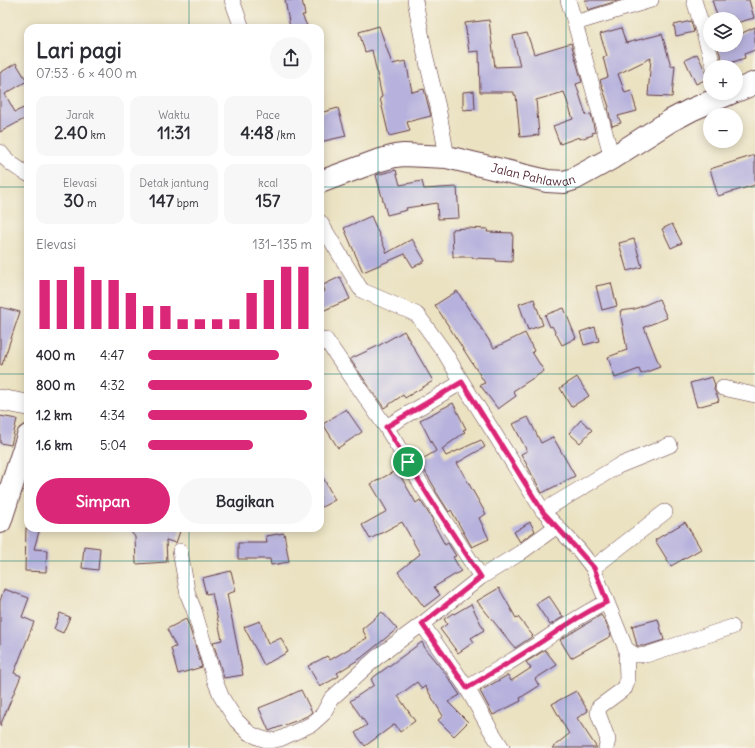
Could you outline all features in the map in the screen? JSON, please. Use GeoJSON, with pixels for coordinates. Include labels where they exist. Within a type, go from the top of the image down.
{"type":"FeatureCollection","features":[{"type":"Feature","properties":{"kind":"highway","name":"Jalan Pahlawan"},"geometry":{"type":"LineString","coordinates":[[743,87],[755,83]]}},
{"type":"Feature","properties":{"kind":"highway","name":"Jalan Pahlawan"},"geometry":{"type":"LineString","coordinates":[[324,180],[376,161],[395,156],[424,155],[447,157],[557,182],[564,182],[574,179],[612,158],[670,121],[713,100]]}},
{"type":"Feature","properties":{"kind":"highway"},"geometry":{"type":"LineString","coordinates":[[1,515],[24,448]]}},
{"type":"Feature","properties":{"kind":"main road"},"geometry":{"type":"LineString","coordinates":[[0,400],[24,404]]}},
{"type":"Feature","properties":{"kind":"street"},"geometry":{"type":"LineString","coordinates":[[232,0],[241,24]]}},
{"type":"Feature","properties":{"kind":"street"},"geometry":{"type":"LineString","coordinates":[[415,0],[447,157]]}},
{"type":"Feature","properties":{"kind":"street"},"geometry":{"type":"LineString","coordinates":[[568,0],[612,158]]}},
{"type":"Feature","properties":{"kind":"street"},"geometry":{"type":"LineString","coordinates":[[575,23],[651,0]]}},
{"type":"Feature","properties":{"kind":"street"},"geometry":{"type":"LineString","coordinates":[[694,0],[712,60]]}},
{"type":"Feature","properties":{"kind":"street"},"geometry":{"type":"LineString","coordinates":[[0,152],[3,156],[24,172]]}},
{"type":"Feature","properties":{"kind":"street"},"geometry":{"type":"LineString","coordinates":[[324,229],[360,288],[366,294],[416,314],[419,317],[445,353],[543,512],[594,568],[626,649],[627,681],[625,688],[599,707],[598,713],[608,740],[606,748]]}},
{"type":"Feature","properties":{"kind":"street"},"geometry":{"type":"LineString","coordinates":[[326,340],[386,427],[481,577]]}},
{"type":"Feature","properties":{"kind":"street"},"geometry":{"type":"LineString","coordinates":[[386,427],[462,382]]}},
{"type":"Feature","properties":{"kind":"street"},"geometry":{"type":"LineString","coordinates":[[723,388],[755,394]]}},
{"type":"Feature","properties":{"kind":"street"},"geometry":{"type":"LineString","coordinates":[[543,512],[618,466],[670,446]]}},
{"type":"Feature","properties":{"kind":"street"},"geometry":{"type":"LineString","coordinates":[[594,568],[665,512]]}},
{"type":"Feature","properties":{"kind":"street"},"geometry":{"type":"LineString","coordinates":[[180,551],[188,595],[222,698],[236,720],[249,733],[270,741],[280,739],[312,724],[322,714],[331,699],[376,658],[481,577],[520,553],[557,526]]}},
{"type":"Feature","properties":{"kind":"street"},"geometry":{"type":"LineString","coordinates":[[467,688],[578,618],[607,602]]}},
{"type":"Feature","properties":{"kind":"street"},"geometry":{"type":"LineString","coordinates":[[422,624],[467,688],[502,748]]}},
{"type":"Feature","properties":{"kind":"street"},"geometry":{"type":"LineString","coordinates":[[626,649],[635,655],[646,655],[732,627]]}},
{"type":"Feature","properties":{"kind":"building"},"geometry":{"type":"Polygon","coordinates":[[[285,0],[302,0],[305,15],[302,15],[306,24],[289,24],[285,0]]]}},
{"type":"Feature","properties":{"kind":"building"},"geometry":{"type":"Polygon","coordinates":[[[585,0],[620,0],[588,10],[585,0]]]}},
{"type":"Feature","properties":{"kind":"building"},"geometry":{"type":"Polygon","coordinates":[[[712,0],[749,0],[754,18],[743,21],[743,12],[716,12],[712,0]]]}},
{"type":"Feature","properties":{"kind":"building"},"geometry":{"type":"Polygon","coordinates":[[[489,20],[495,67],[520,66],[513,36],[527,33],[534,54],[571,43],[582,82],[576,84],[586,115],[591,114],[595,132],[592,133],[593,135],[580,139],[579,137],[560,144],[553,126],[573,119],[564,92],[536,100],[539,135],[520,137],[516,95],[514,95],[514,92],[480,92],[479,51],[469,52],[465,23],[489,20]]]}},
{"type":"Feature","properties":{"kind":"building"},"geometry":{"type":"Polygon","coordinates":[[[691,21],[694,32],[676,36],[674,25],[691,21]]]}},
{"type":"Feature","properties":{"kind":"building"},"geometry":{"type":"Polygon","coordinates":[[[379,26],[392,64],[406,61],[412,92],[424,89],[431,116],[407,122],[410,131],[389,136],[380,98],[382,97],[372,50],[365,52],[359,32],[379,26]]]}},
{"type":"Feature","properties":{"kind":"building"},"geometry":{"type":"Polygon","coordinates":[[[755,27],[755,50],[744,54],[745,58],[739,60],[722,60],[719,52],[743,52],[743,33],[755,27]]]}},
{"type":"Feature","properties":{"kind":"building"},"geometry":{"type":"Polygon","coordinates":[[[621,28],[626,43],[662,34],[671,66],[675,65],[672,97],[648,96],[651,58],[618,74],[625,93],[631,91],[637,111],[618,116],[621,123],[612,126],[609,107],[600,80],[608,77],[603,57],[607,56],[600,34],[621,28]]]}},
{"type":"Feature","properties":{"kind":"building"},"geometry":{"type":"Polygon","coordinates":[[[697,54],[703,66],[703,81],[696,84],[685,60],[697,54]]]}},
{"type":"Feature","properties":{"kind":"building"},"geometry":{"type":"Polygon","coordinates":[[[16,63],[24,76],[24,83],[5,94],[15,112],[24,108],[24,119],[0,132],[0,73],[16,63]]]}},
{"type":"Feature","properties":{"kind":"building"},"geometry":{"type":"Polygon","coordinates":[[[474,91],[475,109],[463,110],[463,92],[474,91]]]}},
{"type":"Feature","properties":{"kind":"building"},"geometry":{"type":"Polygon","coordinates":[[[338,108],[346,136],[324,141],[324,112],[338,108]]]}},
{"type":"Feature","properties":{"kind":"building"},"geometry":{"type":"Polygon","coordinates":[[[755,155],[755,185],[718,196],[710,169],[755,155]]]}},
{"type":"Feature","properties":{"kind":"building"},"geometry":{"type":"Polygon","coordinates":[[[396,170],[400,185],[422,181],[424,189],[457,187],[459,218],[438,219],[437,203],[406,208],[407,210],[387,215],[376,175],[396,170]]]}},
{"type":"Feature","properties":{"kind":"building"},"geometry":{"type":"Polygon","coordinates":[[[371,216],[387,253],[412,239],[425,261],[413,267],[405,254],[363,272],[344,228],[371,216]]]}},
{"type":"Feature","properties":{"kind":"building"},"geometry":{"type":"Polygon","coordinates":[[[672,224],[682,243],[671,248],[662,229],[672,224]]]}},
{"type":"Feature","properties":{"kind":"building"},"geometry":{"type":"Polygon","coordinates":[[[452,229],[488,229],[487,232],[513,233],[512,262],[473,257],[453,257],[452,229]]]}},
{"type":"Feature","properties":{"kind":"building"},"geometry":{"type":"Polygon","coordinates":[[[634,239],[642,267],[627,271],[619,243],[634,239]]]}},
{"type":"Feature","properties":{"kind":"building"},"geometry":{"type":"Polygon","coordinates":[[[340,277],[350,299],[324,310],[324,285],[340,277]]]}},
{"type":"Feature","properties":{"kind":"building"},"geometry":{"type":"Polygon","coordinates":[[[611,283],[617,306],[602,310],[596,286],[611,283]]]}},
{"type":"Feature","properties":{"kind":"building"},"geometry":{"type":"Polygon","coordinates":[[[457,291],[494,348],[525,333],[534,351],[532,352],[544,371],[513,391],[516,396],[498,409],[480,385],[485,383],[435,305],[457,291]]]}},
{"type":"Feature","properties":{"kind":"building"},"geometry":{"type":"Polygon","coordinates":[[[534,299],[543,325],[528,330],[519,304],[534,299]]]}},
{"type":"Feature","properties":{"kind":"building"},"geometry":{"type":"Polygon","coordinates":[[[659,299],[667,318],[644,327],[660,367],[641,374],[639,369],[615,378],[608,357],[627,350],[620,311],[635,309],[659,299]]]}},
{"type":"Feature","properties":{"kind":"building"},"geometry":{"type":"Polygon","coordinates":[[[0,307],[20,312],[2,365],[0,364],[0,307]]]}},
{"type":"Feature","properties":{"kind":"building"},"geometry":{"type":"Polygon","coordinates":[[[564,308],[576,338],[562,345],[552,326],[550,327],[545,315],[564,308]]]}},
{"type":"Feature","properties":{"kind":"building"},"geometry":{"type":"Polygon","coordinates":[[[595,327],[599,341],[584,345],[580,332],[595,327]]]}},
{"type":"Feature","properties":{"kind":"building"},"geometry":{"type":"Polygon","coordinates":[[[404,331],[433,381],[405,398],[403,395],[384,408],[350,359],[378,346],[404,331]]]}},
{"type":"Feature","properties":{"kind":"building"},"geometry":{"type":"Polygon","coordinates":[[[577,377],[589,396],[571,407],[560,388],[577,377]]]}},
{"type":"Feature","properties":{"kind":"building"},"geometry":{"type":"Polygon","coordinates":[[[712,377],[715,385],[714,390],[719,401],[697,407],[690,383],[712,377]]]}},
{"type":"Feature","properties":{"kind":"building"},"geometry":{"type":"Polygon","coordinates":[[[453,403],[466,429],[463,430],[465,432],[442,449],[446,456],[481,440],[485,447],[457,463],[486,514],[479,518],[489,539],[472,547],[451,510],[449,512],[435,490],[419,461],[436,451],[420,420],[453,403]]]}},
{"type":"Feature","properties":{"kind":"building"},"geometry":{"type":"Polygon","coordinates":[[[346,409],[362,432],[338,448],[324,423],[346,409]]]}},
{"type":"Feature","properties":{"kind":"building"},"geometry":{"type":"Polygon","coordinates":[[[0,416],[17,419],[11,445],[0,443],[0,416]]]}},
{"type":"Feature","properties":{"kind":"building"},"geometry":{"type":"Polygon","coordinates":[[[528,417],[541,443],[553,437],[575,476],[542,493],[521,454],[527,451],[513,424],[528,417]]]}},
{"type":"Feature","properties":{"kind":"building"},"geometry":{"type":"Polygon","coordinates":[[[581,420],[592,430],[580,443],[569,433],[581,420]]]}},
{"type":"Feature","properties":{"kind":"building"},"geometry":{"type":"Polygon","coordinates":[[[397,470],[416,503],[420,500],[433,520],[432,521],[445,545],[448,543],[456,556],[453,557],[461,571],[434,587],[440,595],[424,607],[398,572],[420,554],[402,522],[370,539],[362,525],[387,511],[371,484],[397,470]]]}},
{"type":"Feature","properties":{"kind":"building"},"geometry":{"type":"Polygon","coordinates":[[[324,479],[335,500],[324,506],[324,479]]]}},
{"type":"Feature","properties":{"kind":"building"},"geometry":{"type":"Polygon","coordinates":[[[530,522],[535,531],[520,542],[514,532],[530,522]]]}},
{"type":"Feature","properties":{"kind":"building"},"geometry":{"type":"Polygon","coordinates":[[[685,522],[701,549],[671,566],[655,540],[685,522]]]}},
{"type":"Feature","properties":{"kind":"building"},"geometry":{"type":"Polygon","coordinates":[[[26,532],[39,532],[34,549],[47,550],[46,572],[25,571],[26,532]]]}},
{"type":"Feature","properties":{"kind":"building"},"geometry":{"type":"Polygon","coordinates":[[[131,532],[180,532],[176,543],[166,540],[167,562],[136,564],[135,537],[131,532]]]}},
{"type":"Feature","properties":{"kind":"building"},"geometry":{"type":"Polygon","coordinates":[[[284,533],[289,562],[271,565],[270,559],[238,559],[238,543],[267,543],[266,536],[284,533]]]}},
{"type":"Feature","properties":{"kind":"building"},"geometry":{"type":"Polygon","coordinates":[[[84,546],[100,548],[98,570],[82,568],[84,546]]]}},
{"type":"Feature","properties":{"kind":"building"},"geometry":{"type":"Polygon","coordinates":[[[231,571],[236,591],[227,594],[243,675],[224,678],[213,642],[222,640],[212,593],[206,594],[202,578],[231,571]]]}},
{"type":"Feature","properties":{"kind":"building"},"geometry":{"type":"Polygon","coordinates":[[[499,588],[516,618],[518,617],[533,636],[515,648],[477,601],[499,588]]]}},
{"type":"Feature","properties":{"kind":"building"},"geometry":{"type":"Polygon","coordinates":[[[4,589],[29,598],[22,617],[34,622],[14,673],[21,676],[0,726],[0,601],[4,589]]]}},
{"type":"Feature","properties":{"kind":"building"},"geometry":{"type":"Polygon","coordinates":[[[549,596],[563,617],[550,625],[536,604],[549,596]]]}},
{"type":"Feature","properties":{"kind":"building"},"geometry":{"type":"Polygon","coordinates":[[[471,604],[484,630],[471,638],[474,642],[458,653],[440,629],[447,624],[444,619],[471,604]]]}},
{"type":"Feature","properties":{"kind":"building"},"geometry":{"type":"Polygon","coordinates":[[[382,612],[397,629],[361,658],[337,673],[339,676],[320,687],[308,666],[327,656],[330,660],[367,638],[362,629],[382,612]]]}},
{"type":"Feature","properties":{"kind":"building"},"geometry":{"type":"Polygon","coordinates":[[[60,613],[70,617],[63,633],[54,629],[60,613]]]}},
{"type":"Feature","properties":{"kind":"building"},"geometry":{"type":"Polygon","coordinates":[[[601,615],[611,636],[571,658],[560,640],[601,615]]]}},
{"type":"Feature","properties":{"kind":"building"},"geometry":{"type":"Polygon","coordinates":[[[186,619],[202,667],[178,674],[171,648],[176,647],[167,629],[186,619]]]}},
{"type":"Feature","properties":{"kind":"building"},"geometry":{"type":"Polygon","coordinates":[[[658,619],[664,640],[645,646],[637,646],[632,626],[658,619]]]}},
{"type":"Feature","properties":{"kind":"building"},"geometry":{"type":"Polygon","coordinates":[[[260,621],[268,644],[281,638],[288,652],[264,665],[244,627],[260,621]]]}},
{"type":"Feature","properties":{"kind":"building"},"geometry":{"type":"Polygon","coordinates":[[[422,642],[426,650],[445,673],[460,695],[448,702],[468,722],[454,736],[438,720],[443,716],[425,686],[422,689],[417,682],[398,696],[415,721],[400,732],[395,724],[365,746],[355,733],[367,725],[350,701],[374,685],[371,679],[422,642]]]}},
{"type":"Feature","properties":{"kind":"building"},"geometry":{"type":"Polygon","coordinates":[[[545,650],[557,665],[535,679],[539,686],[520,698],[521,701],[493,715],[480,691],[508,675],[511,681],[531,668],[526,662],[545,650]]]}},
{"type":"Feature","properties":{"kind":"building"},"geometry":{"type":"Polygon","coordinates":[[[301,690],[312,712],[298,720],[269,731],[259,708],[301,690]]]}},
{"type":"Feature","properties":{"kind":"building"},"geometry":{"type":"Polygon","coordinates":[[[576,691],[588,711],[577,718],[597,748],[552,748],[569,734],[552,704],[576,691]]]}},
{"type":"Feature","properties":{"kind":"route"},"geometry":{"type":"LineString","coordinates":[[462,382],[543,512],[594,568],[607,602],[578,618],[467,688],[422,624],[481,577],[408,462],[386,427],[462,382]]}}]}
